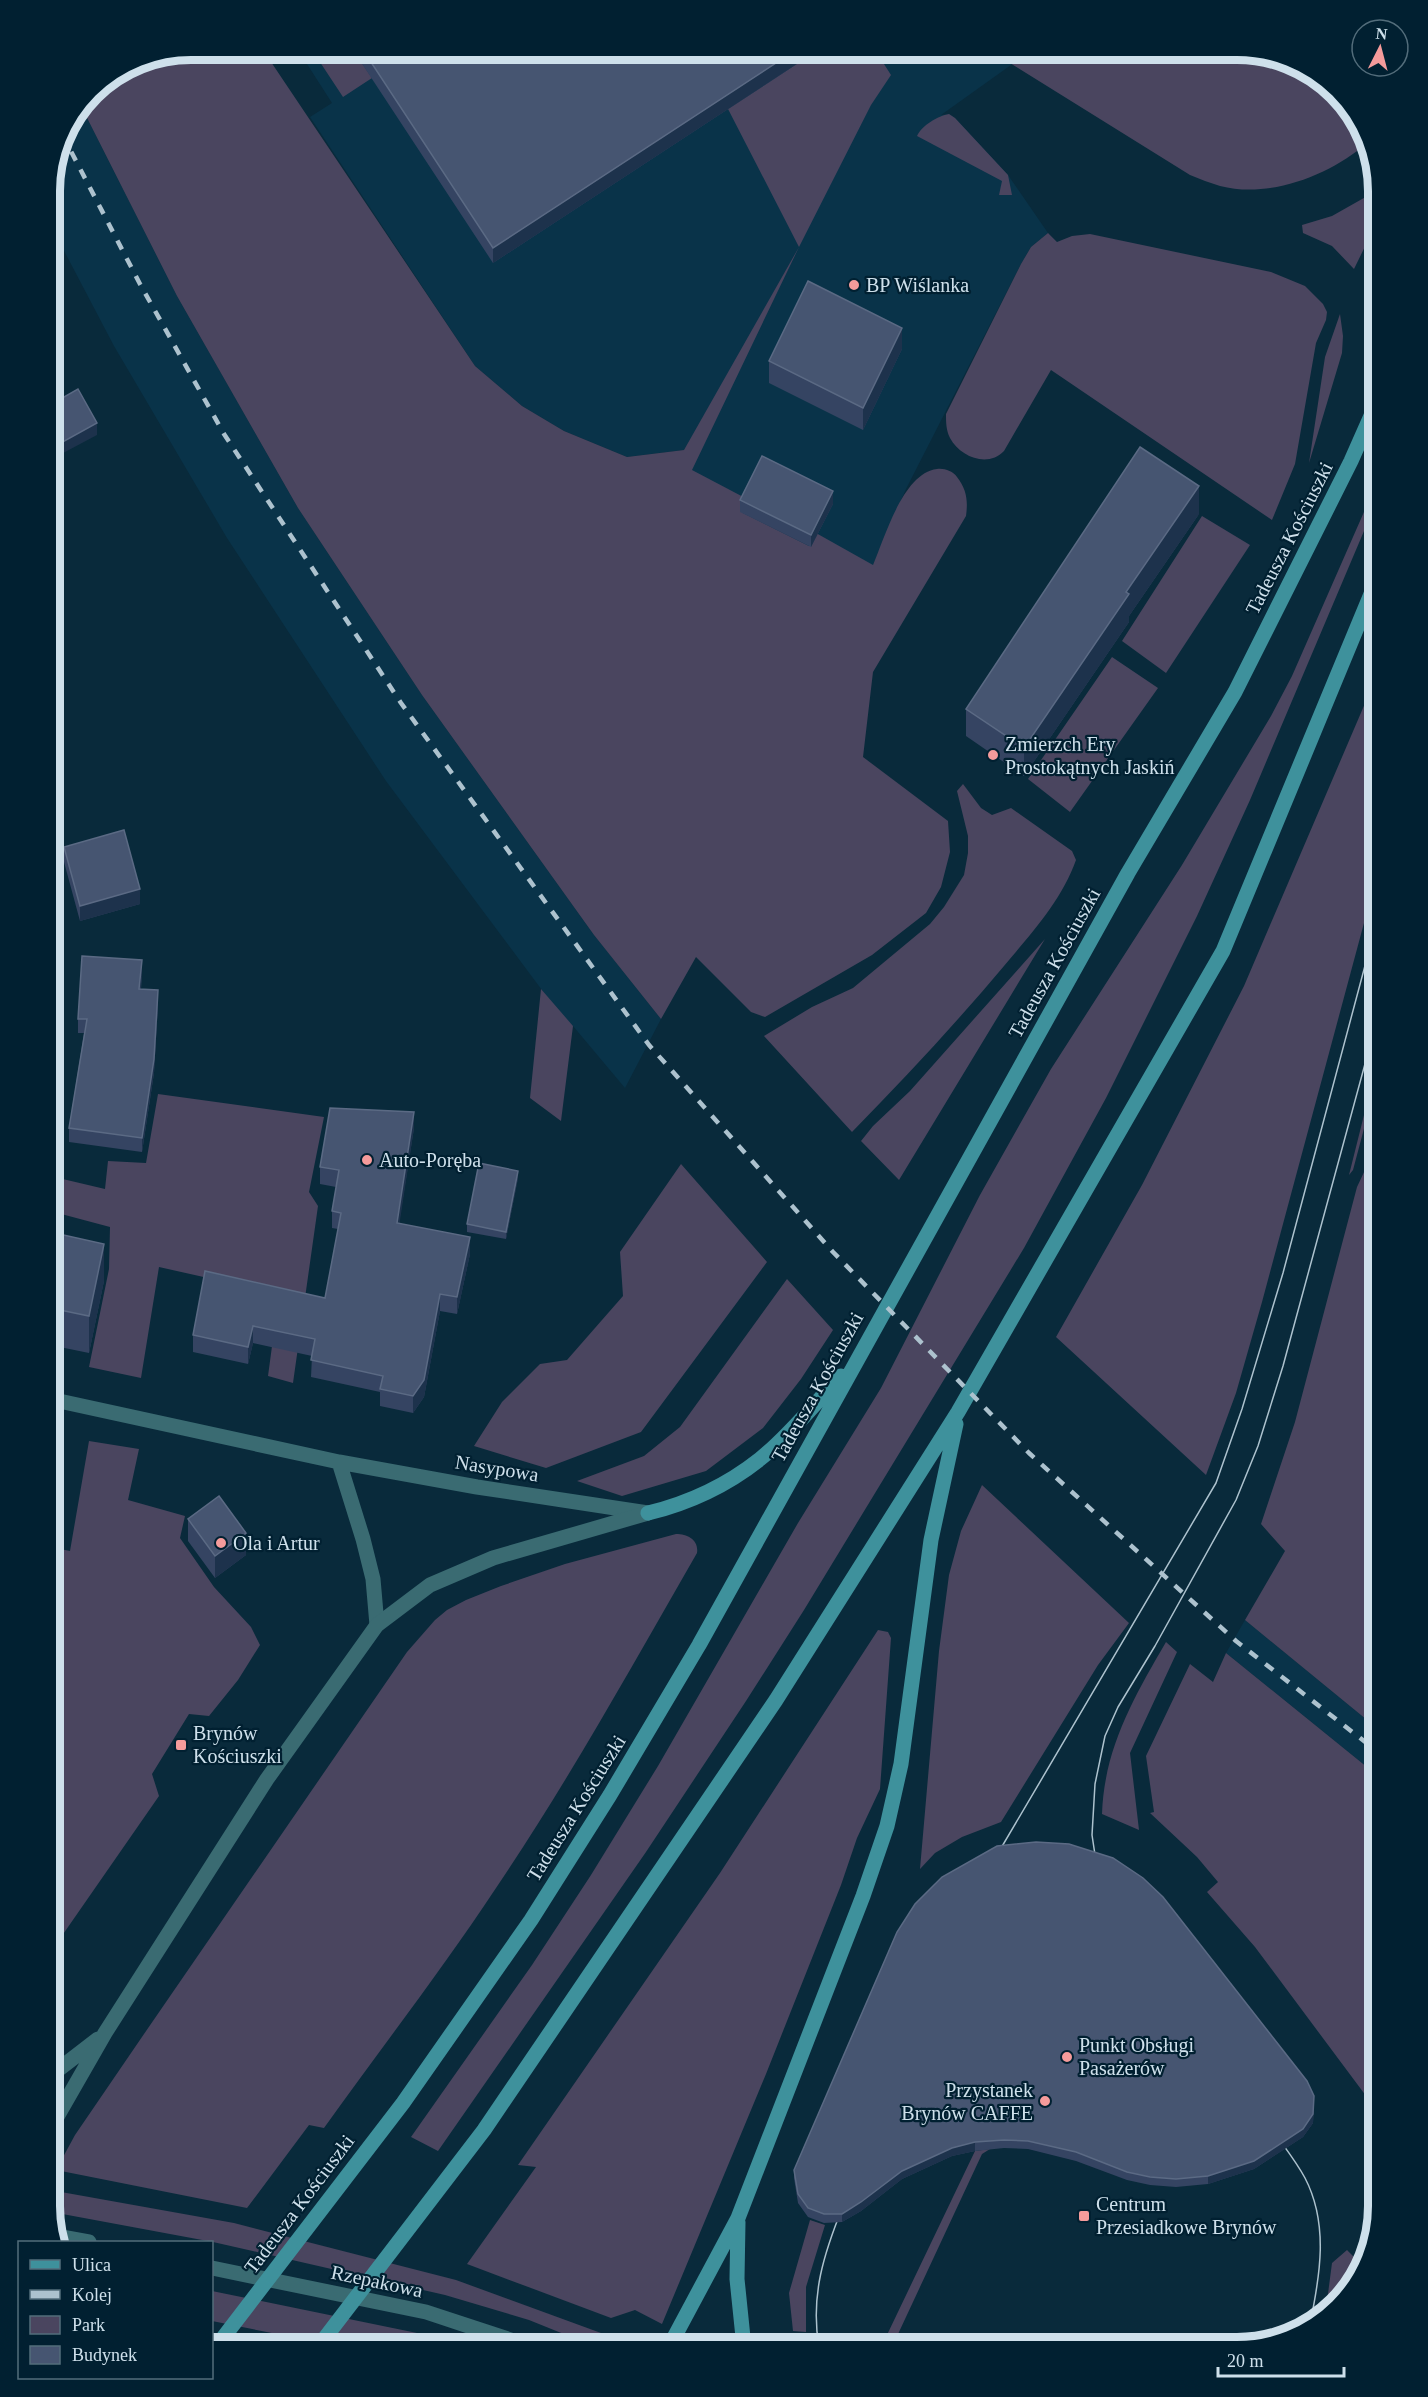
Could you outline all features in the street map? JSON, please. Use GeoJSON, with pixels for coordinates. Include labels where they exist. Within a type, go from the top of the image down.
{"type":"FeatureCollection","features":[{"type":"Feature","properties":{"kind":"main road","name":"Tadeusza Kościuszki"},"geometry":{"type":"LineString","coordinates":[[224,2337],[403,2103],[531,1920],[610,1795],[699,1645],[1128,873],[1235,692],[1368,423]]}},
{"type":"Feature","properties":{"kind":"main road"},"geometry":{"type":"LineString","coordinates":[[326,2337],[484,2130],[776,1700],[958,1412],[1223,951],[1368,601]]}},
{"type":"Feature","properties":{"kind":"main road"},"geometry":{"type":"LineString","coordinates":[[648,1513],[679,1505],[734,1478],[761,1458],[856,1361]]}},
{"type":"Feature","properties":{"kind":"main road"},"geometry":{"type":"LineString","coordinates":[[674,2337],[738,2218],[863,1896],[887,1826],[901,1764],[931,1540],[958,1412]]}},
{"type":"Feature","properties":{"kind":"main road"},"geometry":{"type":"LineString","coordinates":[[738,2218],[737,2279],[743,2337]]}},
{"type":"Feature","properties":{"kind":"street","name":"Nasypowa"},"geometry":{"type":"LineString","coordinates":[[60,1401],[339,1462],[477,1487],[648,1513]]}},
{"type":"Feature","properties":{"kind":"street"},"geometry":{"type":"LineString","coordinates":[[339,1462],[373,1579],[376,1625]]}},
{"type":"Feature","properties":{"kind":"street"},"geometry":{"type":"LineString","coordinates":[[60,2112],[105,2033],[267,1779],[376,1625],[430,1584],[493,1558],[648,1513]]}},
{"type":"Feature","properties":{"kind":"street"},"geometry":{"type":"LineString","coordinates":[[60,2068],[105,2033]]}},
{"type":"Feature","properties":{"kind":"street"},"geometry":{"type":"LineString","coordinates":[[64,2237],[84,2241]]}},
{"type":"Feature","properties":{"kind":"street","name":"Rzepakowa"},"geometry":{"type":"LineString","coordinates":[[213,2268],[426,2312],[502,2337]]}},
{"type":"Feature","properties":{"kind":"shaded area"},"geometry":{"type":"Polygon","coordinates":[[[304,60],[1018,60],[941,115],[949,114],[955,118],[1008,175],[1048,233],[1031,247],[1021,264],[906,489],[863,588],[660,493],[684,450],[627,457],[564,431],[522,406],[475,366],[310,117],[332,103],[304,60]]]}},
{"type":"Feature","properties":{"kind":"shaded area"},"geometry":{"type":"Polygon","coordinates":[[[85,114],[177,296],[298,508],[422,695],[594,935],[661,1019],[625,1088],[573,1026],[565,1021],[386,781],[227,538],[114,346],[60,243],[60,182],[64,157],[85,114]]]}},
{"type":"Feature","properties":{"kind":"shaded area"},"geometry":{"type":"Polygon","coordinates":[[[1245,1620],[1368,1721],[1368,1768],[1226,1653],[1245,1620]]]}},
{"type":"Feature","properties":{"kind":"green space"},"geometry":{"type":"Polygon","coordinates":[[[182,60],[270,60],[475,366],[522,406],[564,431],[627,457],[684,450],[799,247],[692,470],[749,500],[743,513],[809,546],[816,533],[873,565],[897,508],[914,482],[925,473],[943,469],[953,473],[963,486],[967,500],[966,516],[873,672],[863,757],[948,821],[950,852],[941,887],[926,913],[872,955],[765,1017],[751,1012],[696,957],[661,1019],[594,935],[422,695],[298,508],[177,296],[85,114],[98,98],[133,73],[157,64],[182,60]]]}},
{"type":"Feature","properties":{"kind":"green space"},"geometry":{"type":"Polygon","coordinates":[[[319,60],[360,60],[372,78],[343,97],[319,60]]]}},
{"type":"Feature","properties":{"kind":"green space"},"geometry":{"type":"Polygon","coordinates":[[[803,60],[881,60],[891,75],[871,105],[799,247],[728,109],[803,60]]]}},
{"type":"Feature","properties":{"kind":"green space"},"geometry":{"type":"Polygon","coordinates":[[[1005,60],[1246,60],[1263,63],[1295,73],[1323,92],[1346,118],[1361,148],[1317,174],[1279,187],[1239,189],[1220,186],[1190,175],[1005,60]]]}},
{"type":"Feature","properties":{"kind":"green space"},"geometry":{"type":"Polygon","coordinates":[[[949,114],[1008,175],[1012,195],[999,195],[1002,181],[917,136],[931,122],[949,114]]]}},
{"type":"Feature","properties":{"kind":"green space"},"geometry":{"type":"Polygon","coordinates":[[[1368,196],[1368,240],[1354,269],[1332,246],[1303,233],[1302,225],[1332,216],[1368,196]]]}},
{"type":"Feature","properties":{"kind":"green space"},"geometry":{"type":"Polygon","coordinates":[[[1048,233],[1057,242],[1072,236],[1090,234],[1271,272],[1305,286],[1323,304],[1327,312],[1326,320],[1316,343],[1295,464],[1272,520],[1051,370],[1004,451],[990,459],[983,459],[967,455],[955,445],[948,432],[946,414],[1021,264],[1031,247],[1048,233]]]}},
{"type":"Feature","properties":{"kind":"green space"},"geometry":{"type":"Polygon","coordinates":[[[1340,314],[1343,336],[1342,353],[1309,463],[1325,357],[1340,314]]]}},
{"type":"Feature","properties":{"kind":"green space"},"geometry":{"type":"Polygon","coordinates":[[[1368,503],[1368,522],[1250,800],[1197,916],[1106,1098],[1024,1248],[804,1610],[646,1852],[438,2151],[411,2137],[532,1965],[658,1766],[798,1523],[881,1388],[980,1195],[1051,1069],[1182,865],[1271,716],[1292,676],[1368,503]]]}},
{"type":"Feature","properties":{"kind":"green space"},"geometry":{"type":"Polygon","coordinates":[[[1202,516],[1250,545],[1166,673],[1122,641],[1202,516]]]}},
{"type":"Feature","properties":{"kind":"green space"},"geometry":{"type":"Polygon","coordinates":[[[1112,657],[1158,688],[1070,812],[1028,779],[1112,657]]]}},
{"type":"Feature","properties":{"kind":"green space"},"geometry":{"type":"Polygon","coordinates":[[[1368,696],[1368,908],[1236,1393],[1206,1475],[1056,1337],[1142,1185],[1244,986],[1368,696]]]}},
{"type":"Feature","properties":{"kind":"green space"},"geometry":{"type":"Polygon","coordinates":[[[963,784],[981,808],[992,815],[1011,808],[1072,851],[1076,860],[1063,889],[1025,942],[911,1071],[852,1132],[764,1036],[812,1007],[853,988],[930,924],[944,907],[964,875],[968,853],[968,836],[957,791],[963,784]]]}},
{"type":"Feature","properties":{"kind":"green space"},"geometry":{"type":"Polygon","coordinates":[[[1045,939],[899,1180],[861,1141],[873,1126],[910,1091],[1045,939]]]}},
{"type":"Feature","properties":{"kind":"green space"},"geometry":{"type":"Polygon","coordinates":[[[541,989],[573,1026],[561,1121],[530,1098],[541,989]]]}},
{"type":"Feature","properties":{"kind":"green space"},"geometry":{"type":"Polygon","coordinates":[[[158,1094],[324,1117],[309,1192],[318,1206],[293,1383],[268,1376],[279,1294],[159,1267],[141,1378],[89,1367],[109,1269],[110,1227],[60,1214],[60,1178],[105,1189],[108,1161],[146,1163],[158,1094]]]}},
{"type":"Feature","properties":{"kind":"green space"},"geometry":{"type":"Polygon","coordinates":[[[1368,1099],[1368,1114],[1353,1170],[1349,1175],[1368,1099]]]}},
{"type":"Feature","properties":{"kind":"green space"},"geometry":{"type":"Polygon","coordinates":[[[681,1164],[767,1262],[641,1432],[546,1468],[474,1446],[502,1402],[540,1364],[567,1360],[623,1296],[620,1252],[681,1164]]]}},
{"type":"Feature","properties":{"kind":"green space"},"geometry":{"type":"Polygon","coordinates":[[[1365,1170],[1368,1172],[1368,1721],[1245,1620],[1285,1551],[1261,1524],[1295,1422],[1357,1187],[1365,1170]]]}},
{"type":"Feature","properties":{"kind":"green space"},"geometry":{"type":"Polygon","coordinates":[[[787,1279],[833,1330],[801,1379],[763,1428],[706,1471],[622,1496],[577,1481],[644,1456],[680,1427],[787,1279]]]}},
{"type":"Feature","properties":{"kind":"green space"},"geometry":{"type":"Polygon","coordinates":[[[89,1441],[139,1449],[128,1500],[185,1516],[180,1538],[214,1587],[251,1627],[260,1645],[238,1680],[209,1716],[189,1714],[152,1774],[159,1796],[60,1939],[60,1549],[70,1551],[89,1441]]]}},
{"type":"Feature","properties":{"kind":"green space"},"geometry":{"type":"Polygon","coordinates":[[[982,1485],[1129,1623],[1098,1665],[1001,1822],[962,1837],[935,1853],[920,1869],[939,1651],[949,1575],[961,1531],[982,1485]]]}},
{"type":"Feature","properties":{"kind":"green space"},"geometry":{"type":"Polygon","coordinates":[[[676,1534],[692,1539],[697,1548],[697,1553],[600,1722],[523,1847],[454,1949],[324,2128],[309,2125],[247,2208],[60,2171],[60,2163],[75,2135],[407,1652],[447,1610],[501,1586],[565,1564],[676,1534]]]}},
{"type":"Feature","properties":{"kind":"green space"},"geometry":{"type":"Polygon","coordinates":[[[878,1630],[888,1632],[891,1638],[880,1789],[857,1838],[841,1885],[766,2074],[662,2324],[635,2310],[611,2318],[467,2264],[536,2167],[518,2165],[720,1873],[878,1630]]]}},
{"type":"Feature","properties":{"kind":"green space"},"geometry":{"type":"Polygon","coordinates":[[[1166,1642],[1177,1652],[1130,1753],[1139,1830],[1102,1814],[1104,1790],[1108,1767],[1123,1724],[1166,1642]]]}},
{"type":"Feature","properties":{"kind":"green space"},"geometry":{"type":"Polygon","coordinates":[[[1226,1653],[1368,1768],[1368,2099],[1255,1947],[1207,1892],[1218,1882],[1197,1857],[1150,1813],[1154,1812],[1146,1756],[1190,1664],[1213,1682],[1226,1653]]]}},
{"type":"Feature","properties":{"kind":"green space"},"geometry":{"type":"Polygon","coordinates":[[[990,2149],[982,2154],[897,2337],[886,2337],[975,2151],[990,2149]]]}},
{"type":"Feature","properties":{"kind":"green space"},"geometry":{"type":"Polygon","coordinates":[[[60,2192],[234,2223],[456,2280],[601,2333],[624,2337],[571,2337],[529,2320],[445,2295],[208,2241],[60,2214],[60,2192]]]}},
{"type":"Feature","properties":{"kind":"green space"},"geometry":{"type":"Polygon","coordinates":[[[810,2220],[825,2225],[806,2287],[806,2332],[793,2331],[789,2293],[810,2220]]]}},
{"type":"Feature","properties":{"kind":"green space"},"geometry":{"type":"Polygon","coordinates":[[[1347,2250],[1357,2260],[1346,2279],[1327,2301],[1332,2263],[1347,2250]]]}},
{"type":"Feature","properties":{"kind":"green space"},"geometry":{"type":"Polygon","coordinates":[[[213,2291],[431,2337],[292,2337],[213,2321],[213,2291]]]}},
{"type":"Feature","properties":{"kind":"building"},"geometry":{"type":"Polygon","coordinates":[[[370,60],[781,60],[493,248],[370,60]]]}},
{"type":"Feature","properties":{"kind":"building"},"geometry":{"type":"Polygon","coordinates":[[[808,281],[902,328],[863,408],[769,361],[808,281]]]}},
{"type":"Feature","properties":{"kind":"building"},"geometry":{"type":"Polygon","coordinates":[[[78,389],[97,423],[60,443],[60,399],[78,389]]]}},
{"type":"Feature","properties":{"kind":"building"},"geometry":{"type":"Polygon","coordinates":[[[1140,447],[1199,486],[1126,592],[1129,594],[1024,748],[966,709],[1140,447]]]}},
{"type":"Feature","properties":{"kind":"building"},"geometry":{"type":"Polygon","coordinates":[[[762,456],[833,491],[811,535],[740,500],[762,456]]]}},
{"type":"Feature","properties":{"kind":"building"},"geometry":{"type":"Polygon","coordinates":[[[124,830],[140,889],[80,906],[64,847],[124,830]]]}},
{"type":"Feature","properties":{"kind":"building"},"geometry":{"type":"Polygon","coordinates":[[[82,956],[142,960],[139,989],[158,990],[154,1059],[142,1138],[69,1128],[87,1019],[78,1019],[82,956]]]}},
{"type":"Feature","properties":{"kind":"building"},"geometry":{"type":"Polygon","coordinates":[[[330,1108],[414,1112],[397,1223],[470,1237],[457,1297],[440,1294],[424,1380],[413,1396],[380,1389],[383,1376],[311,1360],[315,1339],[253,1326],[248,1347],[193,1335],[205,1271],[325,1298],[341,1213],[332,1211],[339,1170],[320,1167],[330,1108]]]}},
{"type":"Feature","properties":{"kind":"building"},"geometry":{"type":"Polygon","coordinates":[[[479,1163],[518,1171],[506,1232],[467,1224],[479,1163]]]}},
{"type":"Feature","properties":{"kind":"building"},"geometry":{"type":"Polygon","coordinates":[[[60,1234],[104,1244],[89,1316],[60,1310],[60,1234]]]}},
{"type":"Feature","properties":{"kind":"building"},"geometry":{"type":"Polygon","coordinates":[[[219,1496],[246,1533],[215,1556],[188,1519],[219,1496]]]}},
{"type":"Feature","properties":{"kind":"building"},"geometry":{"type":"Polygon","coordinates":[[[1036,1842],[1069,1844],[1113,1858],[1143,1878],[1163,1897],[1307,2081],[1314,2096],[1313,2114],[1303,2129],[1254,2161],[1208,2176],[1176,2179],[1150,2177],[1127,2172],[1076,2152],[1028,2141],[975,2142],[952,2148],[902,2171],[842,2214],[824,2214],[808,2208],[798,2194],[794,2170],[897,1932],[915,1904],[942,1877],[997,1846],[1036,1842]]]}},
{"type":"Feature","properties":{"kind":"tram line"},"geometry":{"type":"LineString","coordinates":[[994,1860],[1216,1483],[1242,1409],[1283,1273],[1368,954]]}},
{"type":"Feature","properties":{"kind":"tram line"},"geometry":{"type":"LineString","coordinates":[[1097,1868],[1092,1835],[1095,1784],[1105,1736],[1118,1707],[1155,1646],[1236,1500],[1258,1446],[1283,1366],[1368,1053]]}},
{"type":"Feature","properties":{"kind":"tram line"},"geometry":{"type":"LineString","coordinates":[[1276,2135],[1305,2178],[1317,2213],[1320,2250],[1312,2313]]}},
{"type":"Feature","properties":{"kind":"tram line"},"geometry":{"type":"LineString","coordinates":[[818,2337],[816,2310],[820,2275],[843,2206]]}},
{"type":"Feature","properties":{"kind":"railway"},"geometry":{"type":"LineString","coordinates":[[68,146],[140,284],[224,434],[401,703],[649,1045],[833,1252],[1029,1453],[1236,1641],[1368,1744]]}},
{"type":"Feature","properties":{"kind":"place","name":"BP Wiślanka"},"geometry":{"type":"Point","coordinates":[854,285]}},
{"type":"Feature","properties":{"kind":"place","name":"Zmierzch Ery Prostokątnych Jaskiń"},"geometry":{"type":"Point","coordinates":[993,755]}},
{"type":"Feature","properties":{"kind":"place","name":"Auto-Poręba"},"geometry":{"type":"Point","coordinates":[367,1160]}},
{"type":"Feature","properties":{"kind":"place","name":"Ola i Artur"},"geometry":{"type":"Point","coordinates":[221,1543]}},
{"type":"Feature","properties":{"kind":"place","name":"Brynów Kościuszki"},"geometry":{"type":"Point","coordinates":[181,1745]}},
{"type":"Feature","properties":{"kind":"place","name":"Punkt Obsługi Pasażerów"},"geometry":{"type":"Point","coordinates":[1067,2057]}},
{"type":"Feature","properties":{"kind":"place","name":"Przystanek Brynów CAFFE"},"geometry":{"type":"Point","coordinates":[1045,2101]}},
{"type":"Feature","properties":{"kind":"place","name":"Centrum Przesiadkowe Brynów"},"geometry":{"type":"Point","coordinates":[1084,2216]}}]}
